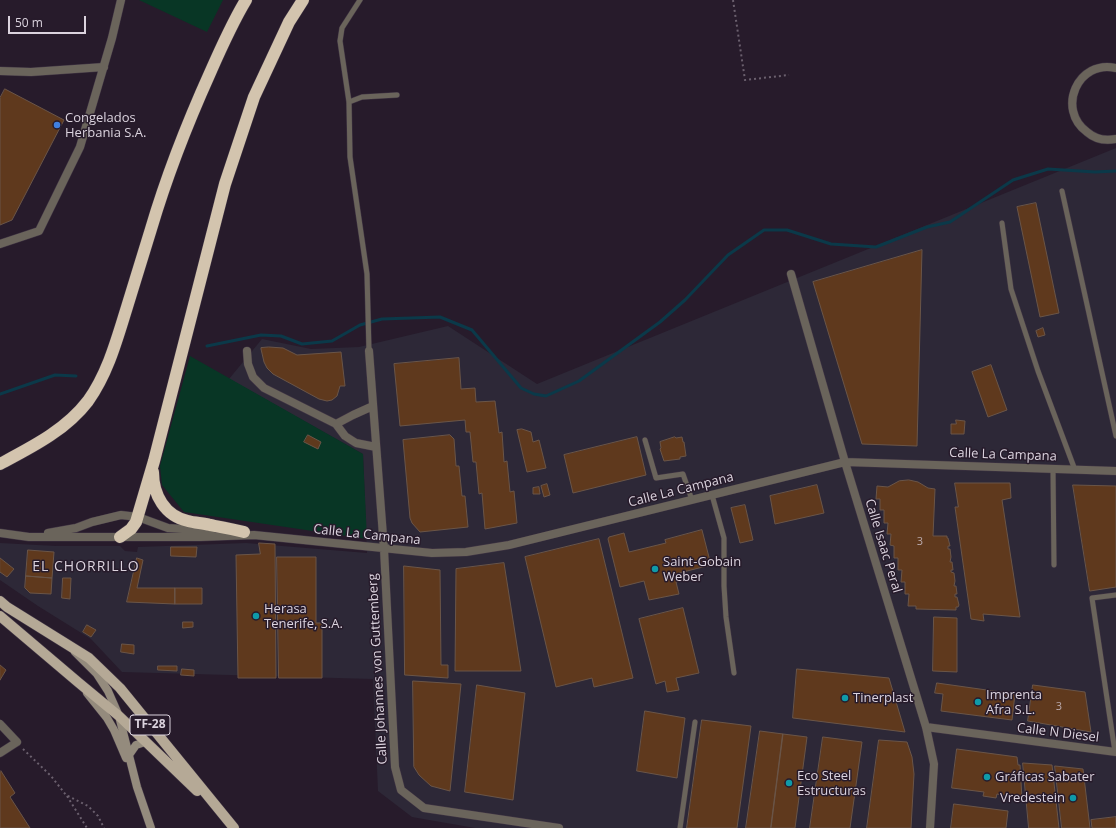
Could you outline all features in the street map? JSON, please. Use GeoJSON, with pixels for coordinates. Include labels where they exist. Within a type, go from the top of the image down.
{"type":"FeatureCollection","features":[{"type":"Feature","properties":{"kind":"highway"},"geometry":{"type":"LineString","coordinates":[[0,464],[44,440],[64,426],[87,402],[102,379],[117,341],[154,217],[176,154],[224,43],[246,0]]}},
{"type":"Feature","properties":{"kind":"highway"},"geometry":{"type":"LineString","coordinates":[[120,537],[131,529],[138,517],[154,461],[225,184],[254,97],[289,22],[303,0]]}},
{"type":"Feature","properties":{"kind":"highway"},"geometry":{"type":"LineString","coordinates":[[154,461],[153,483],[158,498],[166,509],[177,517],[188,521],[249,533]]}},
{"type":"Feature","properties":{"kind":"main road","name":"TF-28"},"geometry":{"type":"LineString","coordinates":[[0,601],[7,607],[61,639],[89,658],[120,688],[231,825]]}},
{"type":"Feature","properties":{"kind":"main road","name":"TF-28"},"geometry":{"type":"LineString","coordinates":[[0,616],[119,716],[231,825]]}},
{"type":"Feature","properties":{"kind":"main road"},"geometry":{"type":"LineString","coordinates":[[61,639],[97,674],[108,691],[119,716],[137,787]]}},
{"type":"Feature","properties":{"kind":"main road"},"geometry":{"type":"LineString","coordinates":[[79,683],[107,718],[114,730],[137,787],[151,828]]}},
{"type":"Feature","properties":{"kind":"main road"},"geometry":{"type":"LineString","coordinates":[[129,755],[136,745],[145,742]]}},
{"type":"Feature","properties":{"kind":"street"},"geometry":{"type":"LineString","coordinates":[[0,244],[39,231],[80,147],[104,67],[121,0]]}},
{"type":"Feature","properties":{"kind":"street"},"geometry":{"type":"LineString","coordinates":[[1116,68],[1108,66],[1092,70],[1079,80],[1072,96],[1072,112],[1080,127],[1093,137],[1110,140],[1116,139]]}},
{"type":"Feature","properties":{"kind":"street"},"geometry":{"type":"LineString","coordinates":[[0,71],[31,72],[104,67]]}},
{"type":"Feature","properties":{"kind":"street","name":"Calle Isaac Peral"},"geometry":{"type":"LineString","coordinates":[[791,274],[845,462],[926,728],[934,764],[930,828]]}},
{"type":"Feature","properties":{"kind":"street"},"geometry":{"type":"LineString","coordinates":[[247,351],[248,364],[253,377],[264,388],[336,424],[345,436],[356,443],[376,447]]}},
{"type":"Feature","properties":{"kind":"street","name":"Calle Johannes von Guttemberg"},"geometry":{"type":"LineString","coordinates":[[368,351],[384,549],[395,767],[401,790],[424,808],[559,828]]}},
{"type":"Feature","properties":{"kind":"street"},"geometry":{"type":"LineString","coordinates":[[336,424],[373,406]]}},
{"type":"Feature","properties":{"kind":"street","name":"Calle La Campana"},"geometry":{"type":"LineString","coordinates":[[29,537],[76,528],[121,514],[138,517],[168,528],[249,533],[384,549],[432,553],[466,552],[509,545],[845,462],[1116,471]]}},
{"type":"Feature","properties":{"kind":"street","name":"Calle La Campana"},"geometry":{"type":"LineString","coordinates":[[0,533],[29,537],[200,537],[249,533]]}},
{"type":"Feature","properties":{"kind":"street"},"geometry":{"type":"LineString","coordinates":[[0,724],[17,742],[0,753]]}},
{"type":"Feature","properties":{"kind":"street","name":"Calle N Diesel"},"geometry":{"type":"LineString","coordinates":[[926,728],[1116,752]]}},
{"type":"Feature","properties":{"kind":"street"},"geometry":{"type":"LineString","coordinates":[[231,825],[239,828]]}},
{"type":"Feature","properties":{"kind":"lane"},"geometry":{"type":"LineString","coordinates":[[360,0],[342,28],[340,40],[349,102],[350,157],[368,274],[368,351]]}},
{"type":"Feature","properties":{"kind":"lane"},"geometry":{"type":"LineString","coordinates":[[349,102],[362,97],[397,95]]}},
{"type":"Feature","properties":{"kind":"lane"},"geometry":{"type":"LineString","coordinates":[[1062,191],[1116,436]]}},
{"type":"Feature","properties":{"kind":"lane"},"geometry":{"type":"LineString","coordinates":[[1002,223],[1011,289],[1038,370],[1075,470]]}},
{"type":"Feature","properties":{"kind":"lane"},"geometry":{"type":"LineString","coordinates":[[645,440],[656,478],[683,474],[692,500]]}},
{"type":"Feature","properties":{"kind":"lane"},"geometry":{"type":"LineString","coordinates":[[1052,469],[1054,564]]}},
{"type":"Feature","properties":{"kind":"lane"},"geometry":{"type":"LineString","coordinates":[[712,495],[724,538],[726,617],[734,673]]}},
{"type":"Feature","properties":{"kind":"lane"},"geometry":{"type":"LineString","coordinates":[[1116,595],[1092,598],[1116,752]]}},
{"type":"Feature","properties":{"kind":"lane"},"geometry":{"type":"LineString","coordinates":[[680,828],[695,722]]}},
{"type":"Feature","properties":{"kind":"path"},"geometry":{"type":"LineString","coordinates":[[734,0],[745,80],[789,75]]}},
{"type":"Feature","properties":{"kind":"path"},"geometry":{"type":"LineString","coordinates":[[17,742],[51,776],[66,795],[87,828]]}},
{"type":"Feature","properties":{"kind":"path"},"geometry":{"type":"LineString","coordinates":[[66,795],[88,806],[98,816],[104,828]]}},
{"type":"Feature","properties":{"kind":"shaded area"},"geometry":{"type":"Polygon","coordinates":[[[1116,148],[1116,828],[475,828],[412,817],[378,791],[373,679],[122,672],[91,639],[0,580],[0,543],[56,546],[120,546],[125,551],[137,552],[138,547],[246,543],[367,553],[363,454],[229,379],[262,339],[311,349],[359,347],[448,326],[537,384],[1116,148]]]}},
{"type":"Feature","properties":{"kind":"green space"},"geometry":{"type":"Polygon","coordinates":[[[139,0],[223,0],[207,32],[139,0]]]}},
{"type":"Feature","properties":{"kind":"green space"},"geometry":{"type":"Polygon","coordinates":[[[190,356],[363,454],[367,539],[184,512],[162,485],[160,466],[190,356]]]}},
{"type":"Feature","properties":{"kind":"building"},"geometry":{"type":"Polygon","coordinates":[[[5,89],[64,120],[12,220],[0,225],[0,98],[5,89]]]}},
{"type":"Feature","properties":{"kind":"building"},"geometry":{"type":"Polygon","coordinates":[[[1036,203],[1059,313],[1040,317],[1017,207],[1036,203]]]}},
{"type":"Feature","properties":{"kind":"building"},"geometry":{"type":"Polygon","coordinates":[[[922,250],[917,446],[862,444],[813,282],[922,250]]]}},
{"type":"Feature","properties":{"kind":"building"},"geometry":{"type":"Polygon","coordinates":[[[1043,328],[1045,335],[1038,337],[1036,331],[1043,328]]]}},
{"type":"Feature","properties":{"kind":"building"},"geometry":{"type":"Polygon","coordinates":[[[261,348],[283,348],[297,355],[341,352],[345,386],[340,386],[337,396],[332,400],[327,401],[319,399],[273,374],[267,368],[261,348]]]}},
{"type":"Feature","properties":{"kind":"building"},"geometry":{"type":"Polygon","coordinates":[[[459,358],[461,389],[475,388],[476,402],[495,401],[499,433],[502,432],[504,462],[507,461],[510,492],[514,491],[517,523],[485,529],[482,493],[479,494],[476,462],[473,462],[470,432],[466,432],[465,420],[400,426],[394,364],[459,358]]]}},
{"type":"Feature","properties":{"kind":"building"},"geometry":{"type":"Polygon","coordinates":[[[991,365],[1007,410],[988,417],[972,372],[991,365]]]}},
{"type":"Feature","properties":{"kind":"building"},"geometry":{"type":"Polygon","coordinates":[[[956,420],[965,421],[964,434],[951,434],[951,424],[956,424],[956,420]]]}},
{"type":"Feature","properties":{"kind":"building"},"geometry":{"type":"Polygon","coordinates":[[[522,429],[531,432],[533,442],[539,440],[546,468],[527,472],[517,430],[522,429]]]}},
{"type":"Feature","properties":{"kind":"building"},"geometry":{"type":"Polygon","coordinates":[[[308,435],[321,442],[318,449],[304,442],[308,435]]]}},
{"type":"Feature","properties":{"kind":"building"},"geometry":{"type":"Polygon","coordinates":[[[450,435],[454,439],[456,466],[459,466],[462,496],[465,496],[468,527],[420,532],[412,523],[410,518],[403,440],[450,435]]]}},
{"type":"Feature","properties":{"kind":"building"},"geometry":{"type":"Polygon","coordinates":[[[637,437],[646,475],[573,493],[564,455],[637,437]]]}},
{"type":"Feature","properties":{"kind":"building"},"geometry":{"type":"Polygon","coordinates":[[[675,437],[682,437],[686,456],[680,457],[680,459],[664,461],[660,449],[660,442],[675,437]]]}},
{"type":"Feature","properties":{"kind":"building"},"geometry":{"type":"Polygon","coordinates":[[[909,480],[918,482],[928,488],[935,489],[933,536],[947,536],[948,538],[950,546],[948,546],[948,549],[950,549],[951,557],[950,562],[952,562],[953,570],[951,570],[951,572],[954,573],[954,586],[956,586],[957,594],[955,594],[955,597],[957,597],[959,605],[956,607],[956,610],[916,609],[916,606],[908,606],[909,594],[905,594],[905,582],[901,582],[902,570],[898,570],[898,558],[894,558],[894,546],[890,545],[891,534],[887,534],[888,523],[884,523],[884,510],[880,510],[880,499],[876,499],[877,486],[888,487],[899,481],[909,480]]]}},
{"type":"Feature","properties":{"kind":"building"},"geometry":{"type":"Polygon","coordinates":[[[955,483],[1010,483],[1011,498],[1002,500],[1020,617],[983,614],[984,621],[971,619],[955,507],[958,507],[955,483]]]}},
{"type":"Feature","properties":{"kind":"building"},"geometry":{"type":"Polygon","coordinates":[[[547,484],[550,495],[544,497],[541,486],[547,484]]]}},
{"type":"Feature","properties":{"kind":"building"},"geometry":{"type":"Polygon","coordinates":[[[817,485],[824,513],[775,524],[770,496],[817,485]]]}},
{"type":"Feature","properties":{"kind":"building"},"geometry":{"type":"Polygon","coordinates":[[[1073,485],[1116,486],[1116,587],[1090,591],[1073,485]]]}},
{"type":"Feature","properties":{"kind":"building"},"geometry":{"type":"Polygon","coordinates":[[[539,487],[540,494],[533,494],[533,488],[539,487]]]}},
{"type":"Feature","properties":{"kind":"building"},"geometry":{"type":"Polygon","coordinates":[[[745,505],[753,540],[740,543],[731,508],[745,505]]]}},
{"type":"Feature","properties":{"kind":"building","name":"Saint-Gobain Weber"},"geometry":{"type":"Polygon","coordinates":[[[702,530],[711,565],[679,573],[681,581],[676,582],[679,594],[649,600],[644,581],[620,587],[608,539],[609,537],[624,533],[629,552],[666,543],[665,540],[702,530]]]}},
{"type":"Feature","properties":{"kind":"building"},"geometry":{"type":"Polygon","coordinates":[[[599,539],[633,678],[594,687],[592,678],[556,687],[525,557],[599,539]]]}},
{"type":"Feature","properties":{"kind":"building","name":"Herasa Tenerife, S.A."},"geometry":{"type":"Polygon","coordinates":[[[259,543],[275,544],[276,678],[238,678],[236,555],[260,554],[259,543]]]}},
{"type":"Feature","properties":{"kind":"building"},"geometry":{"type":"Polygon","coordinates":[[[171,547],[197,547],[196,557],[171,556],[171,547]]]}},
{"type":"Feature","properties":{"kind":"building"},"geometry":{"type":"Polygon","coordinates":[[[28,550],[54,552],[52,578],[26,576],[28,550]]]}},
{"type":"Feature","properties":{"kind":"building"},"geometry":{"type":"Polygon","coordinates":[[[277,557],[316,557],[316,623],[322,623],[322,678],[279,678],[277,557]]]}},
{"type":"Feature","properties":{"kind":"building"},"geometry":{"type":"Polygon","coordinates":[[[0,558],[14,569],[7,577],[0,572],[0,558]]]}},
{"type":"Feature","properties":{"kind":"building"},"geometry":{"type":"Polygon","coordinates":[[[137,558],[143,560],[137,588],[175,588],[175,604],[127,602],[137,558]]]}},
{"type":"Feature","properties":{"kind":"building"},"geometry":{"type":"Polygon","coordinates":[[[504,563],[521,671],[455,671],[456,569],[504,563]]]}},
{"type":"Feature","properties":{"kind":"building"},"geometry":{"type":"Polygon","coordinates":[[[404,566],[440,570],[441,665],[448,665],[448,678],[405,675],[404,566]]]}},
{"type":"Feature","properties":{"kind":"building"},"geometry":{"type":"Polygon","coordinates":[[[26,576],[52,578],[51,594],[30,593],[25,588],[26,576]]]}},
{"type":"Feature","properties":{"kind":"building"},"geometry":{"type":"Polygon","coordinates":[[[63,578],[71,578],[70,599],[62,598],[63,578]]]}},
{"type":"Feature","properties":{"kind":"building"},"geometry":{"type":"Polygon","coordinates":[[[175,588],[202,588],[202,604],[175,604],[175,588]]]}},
{"type":"Feature","properties":{"kind":"building"},"geometry":{"type":"Polygon","coordinates":[[[683,608],[699,673],[676,678],[679,690],[667,692],[665,681],[656,684],[639,619],[683,608]]]}},
{"type":"Feature","properties":{"kind":"building"},"geometry":{"type":"Polygon","coordinates":[[[934,617],[957,618],[957,672],[933,671],[934,617]]]}},
{"type":"Feature","properties":{"kind":"building"},"geometry":{"type":"Polygon","coordinates":[[[183,622],[193,622],[193,627],[183,628],[183,622]]]}},
{"type":"Feature","properties":{"kind":"building"},"geometry":{"type":"Polygon","coordinates":[[[87,625],[96,630],[91,637],[83,632],[87,625]]]}},
{"type":"Feature","properties":{"kind":"building"},"geometry":{"type":"Polygon","coordinates":[[[122,644],[134,645],[134,654],[121,652],[122,644]]]}},
{"type":"Feature","properties":{"kind":"building"},"geometry":{"type":"Polygon","coordinates":[[[0,665],[6,670],[0,680],[0,665]]]}},
{"type":"Feature","properties":{"kind":"building"},"geometry":{"type":"Polygon","coordinates":[[[158,666],[177,666],[177,671],[158,670],[158,666]]]}},
{"type":"Feature","properties":{"kind":"building"},"geometry":{"type":"Polygon","coordinates":[[[182,669],[194,670],[194,676],[181,675],[182,669]]]}},
{"type":"Feature","properties":{"kind":"building","name":"Tinerplast"},"geometry":{"type":"Polygon","coordinates":[[[797,669],[889,678],[905,732],[793,718],[797,669]]]}},
{"type":"Feature","properties":{"kind":"building"},"geometry":{"type":"Polygon","coordinates":[[[413,681],[461,684],[450,791],[431,786],[419,775],[414,767],[413,681]]]}},
{"type":"Feature","properties":{"kind":"building","name":"Imprenta Afra S.L."},"geometry":{"type":"Polygon","coordinates":[[[937,683],[1015,694],[1012,720],[941,711],[943,694],[935,693],[937,683]]]}},
{"type":"Feature","properties":{"kind":"building"},"geometry":{"type":"Polygon","coordinates":[[[477,685],[525,693],[513,800],[465,792],[477,685]]]}},
{"type":"Feature","properties":{"kind":"building"},"geometry":{"type":"Polygon","coordinates":[[[1033,685],[1085,692],[1091,732],[1028,721],[1033,685]]]}},
{"type":"Feature","properties":{"kind":"building"},"geometry":{"type":"Polygon","coordinates":[[[645,711],[685,718],[677,778],[637,771],[645,711]]]}},
{"type":"Feature","properties":{"kind":"building"},"geometry":{"type":"Polygon","coordinates":[[[702,720],[751,726],[737,828],[687,828],[702,720]]]}},
{"type":"Feature","properties":{"kind":"building"},"geometry":{"type":"Polygon","coordinates":[[[760,731],[783,734],[771,828],[746,828],[760,731]]]}},
{"type":"Feature","properties":{"kind":"building","name":"Eco Steel Estructuras"},"geometry":{"type":"Polygon","coordinates":[[[783,734],[807,737],[795,828],[771,828],[783,734]]]}},
{"type":"Feature","properties":{"kind":"building"},"geometry":{"type":"Polygon","coordinates":[[[823,737],[862,742],[850,828],[810,828],[823,737]]]}},
{"type":"Feature","properties":{"kind":"building"},"geometry":{"type":"Polygon","coordinates":[[[879,740],[907,742],[912,757],[914,774],[911,828],[867,828],[879,740]]]}},
{"type":"Feature","properties":{"kind":"building","name":"Gráficas Sabater"},"geometry":{"type":"Polygon","coordinates":[[[957,749],[1017,757],[1018,765],[1020,765],[1022,798],[997,794],[996,798],[983,796],[984,792],[952,788],[957,749]]]}},
{"type":"Feature","properties":{"kind":"building"},"geometry":{"type":"Polygon","coordinates":[[[1023,763],[1052,765],[1059,828],[1029,828],[1023,763]]]}},
{"type":"Feature","properties":{"kind":"building","name":"Vredestein"},"geometry":{"type":"Polygon","coordinates":[[[1055,766],[1083,769],[1090,828],[1062,828],[1055,766]]]}},
{"type":"Feature","properties":{"kind":"building"},"geometry":{"type":"Polygon","coordinates":[[[1,771],[15,793],[10,797],[30,828],[0,828],[1,771]]]}},
{"type":"Feature","properties":{"kind":"building"},"geometry":{"type":"Polygon","coordinates":[[[954,804],[1008,811],[1006,828],[951,828],[954,804]]]}},
{"type":"Feature","properties":{"kind":"building"},"geometry":{"type":"Polygon","coordinates":[[[1116,817],[1116,828],[1092,828],[1091,820],[1116,817]]]}},
{"type":"Feature","properties":{"kind":"waterway"},"geometry":{"type":"LineString","coordinates":[[207,346],[261,335],[281,336],[302,344],[332,341],[360,325],[382,319],[440,317],[472,330],[521,388],[534,394],[546,396],[579,381],[660,322],[685,300],[728,255],[764,230],[787,230],[831,244],[876,247],[927,227],[950,222],[1013,180],[1048,169],[1095,172],[1116,171]]}},
{"type":"Feature","properties":{"kind":"waterway"},"geometry":{"type":"LineString","coordinates":[[0,394],[55,375],[76,376]]}},
{"type":"Feature","properties":{"kind":"place","name":"Congelados Herbania S.A."},"geometry":{"type":"Point","coordinates":[57,125]}},
{"type":"Feature","properties":{"kind":"place","name":"Saint-Gobain Weber"},"geometry":{"type":"Point","coordinates":[655,569]}},
{"type":"Feature","properties":{"kind":"place","name":"Herasa Tenerife, S.A."},"geometry":{"type":"Point","coordinates":[256,616]}},
{"type":"Feature","properties":{"kind":"place","name":"Tinerplast"},"geometry":{"type":"Point","coordinates":[845,698]}},
{"type":"Feature","properties":{"kind":"place","name":"Imprenta Afra S.L."},"geometry":{"type":"Point","coordinates":[978,702]}},
{"type":"Feature","properties":{"kind":"place","name":"Gráficas Sabater"},"geometry":{"type":"Point","coordinates":[987,777]}},
{"type":"Feature","properties":{"kind":"place","name":"Eco Steel Estructuras"},"geometry":{"type":"Point","coordinates":[789,783]}},
{"type":"Feature","properties":{"kind":"place","name":"Vredestein"},"geometry":{"type":"Point","coordinates":[1073,798]}},
{"type":"Feature","properties":{"kind":"district","name":"EL CHORRILLO"},"geometry":{"type":"Point","coordinates":[86,567]}}]}
